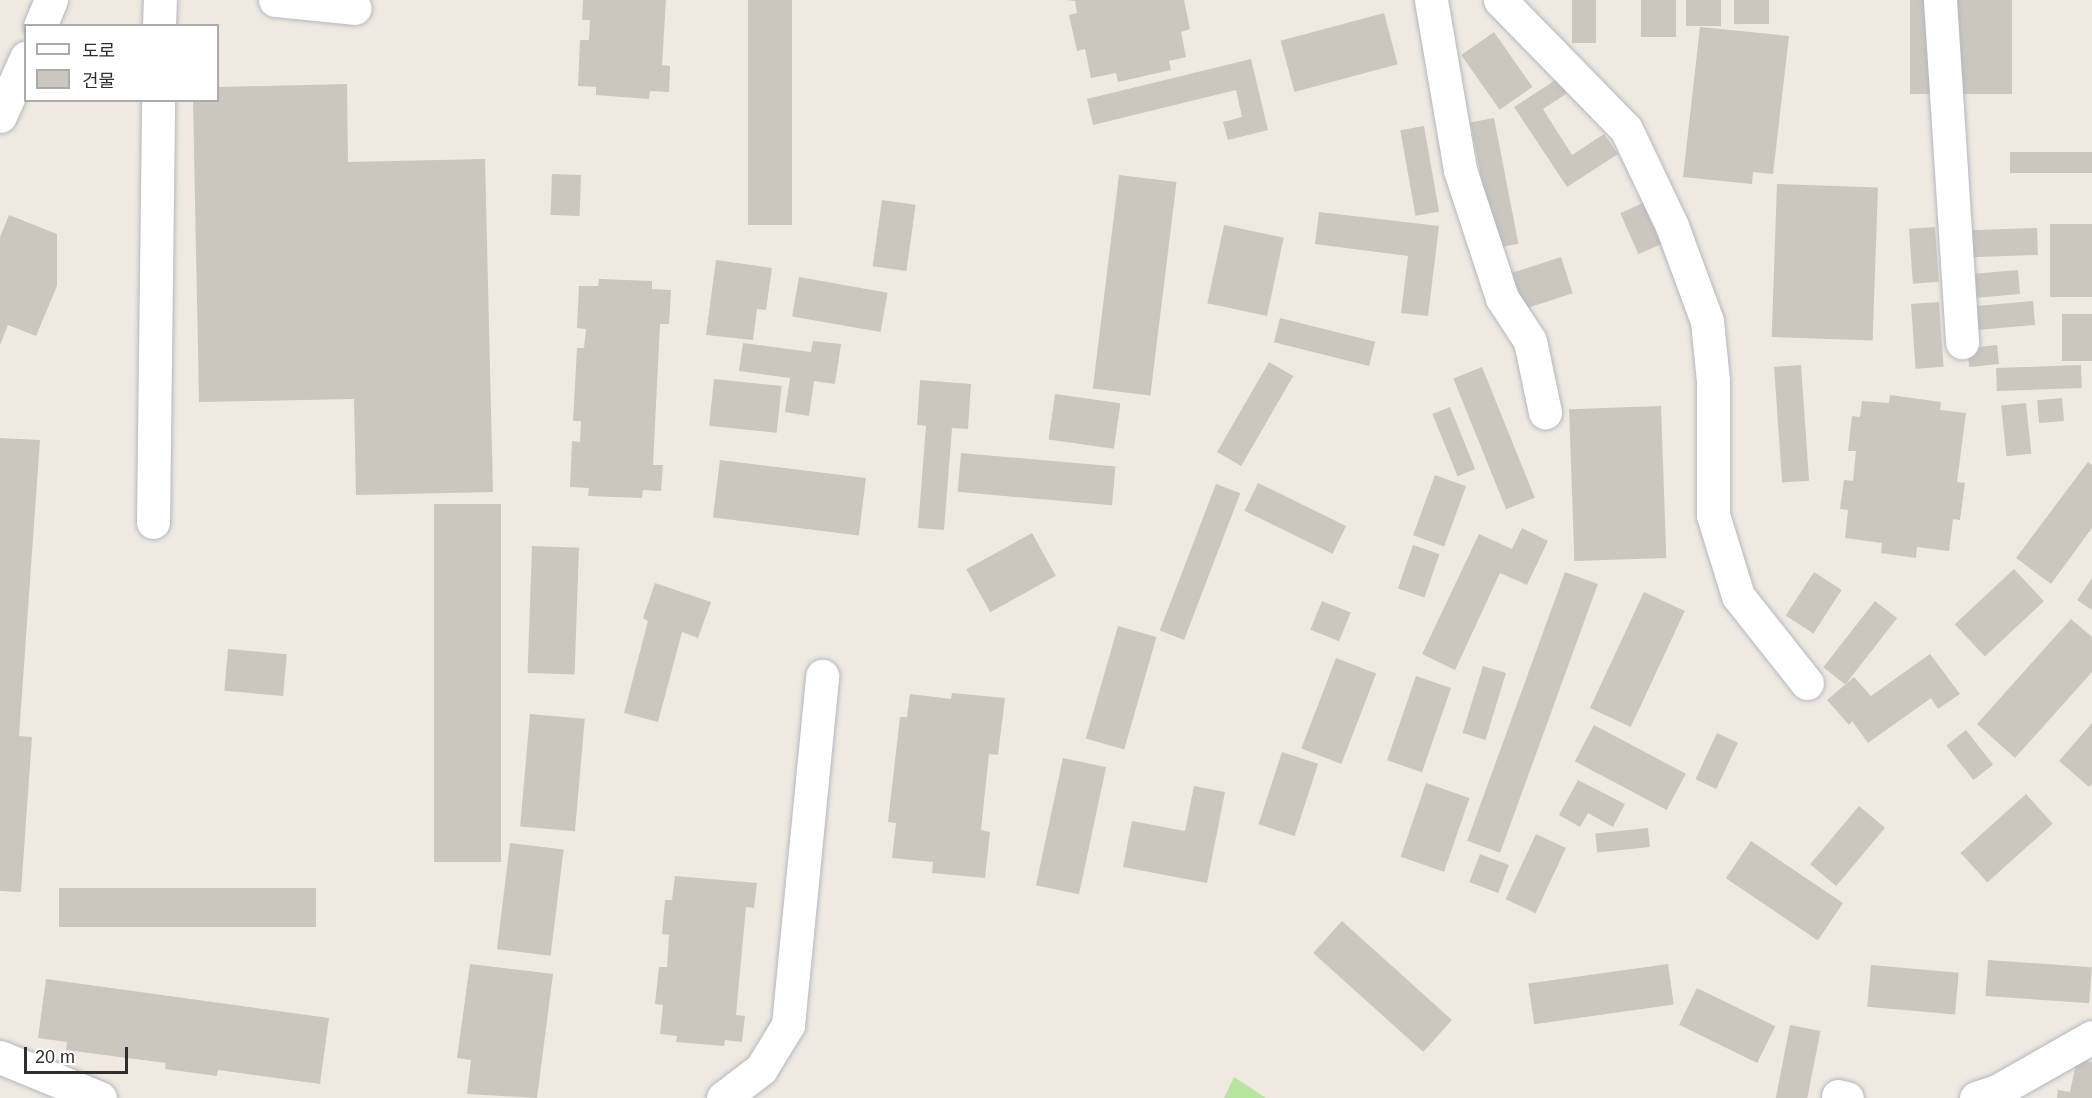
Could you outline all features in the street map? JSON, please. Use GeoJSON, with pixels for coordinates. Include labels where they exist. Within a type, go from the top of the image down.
{"type":"FeatureCollection","features":[{"type":"Feature","properties":{"kind":"street"},"geometry":{"type":"LineString","coordinates":[[41,24],[51,0]]}},
{"type":"Feature","properties":{"kind":"street"},"geometry":{"type":"LineString","coordinates":[[159,24],[160,0]]}},
{"type":"Feature","properties":{"kind":"street"},"geometry":{"type":"LineString","coordinates":[[274,0],[355,8]]}},
{"type":"Feature","properties":{"kind":"street"},"geometry":{"type":"LineString","coordinates":[[1431,0],[1460,170],[1502,298],[1530,341],[1545,412]]}},
{"type":"Feature","properties":{"kind":"street"},"geometry":{"type":"LineString","coordinates":[[1500,0],[1626,129],[1672,226],[1707,321],[1713,381],[1713,515],[1738,596],[1807,683]]}},
{"type":"Feature","properties":{"kind":"street"},"geometry":{"type":"LineString","coordinates":[[1940,0],[1962,342]]}},
{"type":"Feature","properties":{"kind":"street"},"geometry":{"type":"LineString","coordinates":[[0,116],[24,62]]}},
{"type":"Feature","properties":{"kind":"street"},"geometry":{"type":"LineString","coordinates":[[153,522],[158,102]]}},
{"type":"Feature","properties":{"kind":"street"},"geometry":{"type":"LineString","coordinates":[[723,1098],[761,1069],[788,1025],[822,676]]}},
{"type":"Feature","properties":{"kind":"street"},"geometry":{"type":"LineString","coordinates":[[1976,1098],[1997,1091],[2092,1037]]}},
{"type":"Feature","properties":{"kind":"street"},"geometry":{"type":"LineString","coordinates":[[0,1057],[99,1098]]}},
{"type":"Feature","properties":{"kind":"green space"},"geometry":{"type":"Polygon","coordinates":[[[1234,1077],[1266,1098],[1224,1098],[1234,1077]]]}},
{"type":"Feature","properties":{"kind":"building"},"geometry":{"type":"Polygon","coordinates":[[[583,0],[666,0],[662,65],[670,66],[669,92],[650,91],[649,99],[596,95],[596,87],[578,86],[580,40],[589,40],[590,20],[582,20],[583,0]]]}},
{"type":"Feature","properties":{"kind":"building"},"geometry":{"type":"Polygon","coordinates":[[[748,0],[792,0],[792,225],[748,225],[748,0]]]}},
{"type":"Feature","properties":{"kind":"building"},"geometry":{"type":"Polygon","coordinates":[[[1066,0],[1184,0],[1190,29],[1181,32],[1186,57],[1169,61],[1171,70],[1118,82],[1116,73],[1091,78],[1085,49],[1077,51],[1069,15],[1077,13],[1075,1],[1066,0]]]}},
{"type":"Feature","properties":{"kind":"building"},"geometry":{"type":"Polygon","coordinates":[[[1572,0],[1596,0],[1596,43],[1572,43],[1572,0]]]}},
{"type":"Feature","properties":{"kind":"building"},"geometry":{"type":"Polygon","coordinates":[[[1641,0],[1676,0],[1676,37],[1641,37],[1641,0]]]}},
{"type":"Feature","properties":{"kind":"building"},"geometry":{"type":"Polygon","coordinates":[[[1686,0],[1721,0],[1721,26],[1686,26],[1686,0]]]}},
{"type":"Feature","properties":{"kind":"building"},"geometry":{"type":"Polygon","coordinates":[[[1734,0],[1769,0],[1769,24],[1734,24],[1734,0]]]}},
{"type":"Feature","properties":{"kind":"building"},"geometry":{"type":"Polygon","coordinates":[[[1910,0],[2012,0],[2012,94],[1910,94],[1910,0]]]}},
{"type":"Feature","properties":{"kind":"building"},"geometry":{"type":"Polygon","coordinates":[[[1384,13],[1398,64],[1294,92],[1281,41],[1384,13]]]}},
{"type":"Feature","properties":{"kind":"building"},"geometry":{"type":"Polygon","coordinates":[[[1700,27],[1789,36],[1773,174],[1753,172],[1752,184],[1683,177],[1700,27]]]}},
{"type":"Feature","properties":{"kind":"building"},"geometry":{"type":"Polygon","coordinates":[[[1494,32],[1532,87],[1500,110],[1461,55],[1494,32]]]}},
{"type":"Feature","properties":{"kind":"building"},"geometry":{"type":"Polygon","coordinates":[[[1251,59],[1268,130],[1228,140],[1223,122],[1242,117],[1236,90],[1093,125],[1087,99],[1251,59]]]}},
{"type":"Feature","properties":{"kind":"building"},"geometry":{"type":"Polygon","coordinates":[[[1560,77],[1569,92],[1543,109],[1572,155],[1604,134],[1618,154],[1567,187],[1514,107],[1560,77]]]}},
{"type":"Feature","properties":{"kind":"building"},"geometry":{"type":"Polygon","coordinates":[[[347,84],[348,162],[485,159],[493,492],[356,495],[354,399],[199,402],[193,102],[219,102],[219,87],[347,84]]]}},
{"type":"Feature","properties":{"kind":"building"},"geometry":{"type":"Polygon","coordinates":[[[1494,118],[1518,244],[1495,248],[1470,123],[1494,118]]]}},
{"type":"Feature","properties":{"kind":"building"},"geometry":{"type":"Polygon","coordinates":[[[1424,126],[1439,212],[1415,216],[1400,130],[1424,126]]]}},
{"type":"Feature","properties":{"kind":"building"},"geometry":{"type":"Polygon","coordinates":[[[2010,152],[2092,152],[2092,173],[2010,173],[2010,152]]]}},
{"type":"Feature","properties":{"kind":"building"},"geometry":{"type":"Polygon","coordinates":[[[552,174],[581,175],[580,216],[551,215],[552,174]]]}},
{"type":"Feature","properties":{"kind":"building"},"geometry":{"type":"Polygon","coordinates":[[[1119,175],[1177,182],[1150,395],[1093,388],[1119,175]]]}},
{"type":"Feature","properties":{"kind":"building"},"geometry":{"type":"Polygon","coordinates":[[[1777,184],[1878,188],[1873,340],[1772,337],[1777,184]]]}},
{"type":"Feature","properties":{"kind":"building"},"geometry":{"type":"Polygon","coordinates":[[[882,200],[916,205],[906,271],[873,266],[882,200]]]}},
{"type":"Feature","properties":{"kind":"building"},"geometry":{"type":"Polygon","coordinates":[[[1643,203],[1661,244],[1638,254],[1620,213],[1643,203]]]}},
{"type":"Feature","properties":{"kind":"building"},"geometry":{"type":"Polygon","coordinates":[[[1319,212],[1439,226],[1428,316],[1401,313],[1408,256],[1315,244],[1319,212]]]}},
{"type":"Feature","properties":{"kind":"building"},"geometry":{"type":"Polygon","coordinates":[[[9,215],[57,234],[57,286],[36,336],[8,325],[0,345],[0,237],[9,215]]]}},
{"type":"Feature","properties":{"kind":"building"},"geometry":{"type":"Polygon","coordinates":[[[2050,224],[2092,224],[2092,297],[2050,297],[2050,224]]]}},
{"type":"Feature","properties":{"kind":"building"},"geometry":{"type":"Polygon","coordinates":[[[1224,225],[1284,238],[1267,316],[1207,303],[1224,225]]]}},
{"type":"Feature","properties":{"kind":"building"},"geometry":{"type":"Polygon","coordinates":[[[1935,227],[1939,282],[1913,284],[1909,229],[1935,227]]]}},
{"type":"Feature","properties":{"kind":"building"},"geometry":{"type":"Polygon","coordinates":[[[2037,228],[2038,255],[1964,258],[1963,231],[2037,228]]]}},
{"type":"Feature","properties":{"kind":"building"},"geometry":{"type":"Polygon","coordinates":[[[1561,257],[1573,293],[1519,311],[1507,275],[1561,257]]]}},
{"type":"Feature","properties":{"kind":"building"},"geometry":{"type":"Polygon","coordinates":[[[716,260],[772,268],[766,310],[757,309],[753,340],[706,335],[716,260]]]}},
{"type":"Feature","properties":{"kind":"building"},"geometry":{"type":"Polygon","coordinates":[[[2018,270],[2020,294],[1965,299],[1963,275],[2018,270]]]}},
{"type":"Feature","properties":{"kind":"building"},"geometry":{"type":"Polygon","coordinates":[[[799,277],[888,293],[881,332],[792,316],[799,277]]]}},
{"type":"Feature","properties":{"kind":"building"},"geometry":{"type":"Polygon","coordinates":[[[599,279],[652,281],[652,289],[671,290],[669,324],[660,324],[653,465],[663,465],[661,491],[643,490],[642,498],[588,496],[589,488],[570,487],[572,441],[580,442],[581,421],[573,421],[577,348],[584,348],[586,329],[577,328],[579,286],[598,286],[599,279]]]}},
{"type":"Feature","properties":{"kind":"building"},"geometry":{"type":"Polygon","coordinates":[[[2033,301],[2035,325],[1966,331],[1964,307],[2033,301]]]}},
{"type":"Feature","properties":{"kind":"building"},"geometry":{"type":"Polygon","coordinates":[[[1939,302],[1944,367],[1916,369],[1911,304],[1939,302]]]}},
{"type":"Feature","properties":{"kind":"building"},"geometry":{"type":"Polygon","coordinates":[[[2062,314],[2092,314],[2092,361],[2062,361],[2062,314]]]}},
{"type":"Feature","properties":{"kind":"building"},"geometry":{"type":"Polygon","coordinates":[[[1280,318],[1375,342],[1369,366],[1274,342],[1280,318]]]}},
{"type":"Feature","properties":{"kind":"building"},"geometry":{"type":"Polygon","coordinates":[[[813,341],[841,344],[835,384],[814,381],[809,416],[785,412],[790,378],[739,371],[743,343],[811,352],[813,341]]]}},
{"type":"Feature","properties":{"kind":"building"},"geometry":{"type":"Polygon","coordinates":[[[1997,345],[1999,364],[1969,367],[1967,348],[1997,345]]]}},
{"type":"Feature","properties":{"kind":"building"},"geometry":{"type":"Polygon","coordinates":[[[1269,362],[1293,376],[1241,466],[1217,452],[1269,362]]]}},
{"type":"Feature","properties":{"kind":"building"},"geometry":{"type":"Polygon","coordinates":[[[1801,365],[1809,481],[1782,483],[1774,367],[1801,365]]]}},
{"type":"Feature","properties":{"kind":"building"},"geometry":{"type":"Polygon","coordinates":[[[2081,365],[2082,388],[1997,391],[1996,368],[2081,365]]]}},
{"type":"Feature","properties":{"kind":"building"},"geometry":{"type":"Polygon","coordinates":[[[1482,367],[1535,498],[1506,509],[1453,379],[1482,367]]]}},
{"type":"Feature","properties":{"kind":"building"},"geometry":{"type":"Polygon","coordinates":[[[714,379],[782,386],[777,433],[709,426],[714,379]]]}},
{"type":"Feature","properties":{"kind":"building"},"geometry":{"type":"Polygon","coordinates":[[[920,380],[971,384],[968,429],[952,428],[944,530],[918,528],[926,426],[917,425],[920,380]]]}},
{"type":"Feature","properties":{"kind":"building"},"geometry":{"type":"Polygon","coordinates":[[[1055,394],[1120,403],[1114,449],[1049,440],[1055,394]]]}},
{"type":"Feature","properties":{"kind":"building"},"geometry":{"type":"Polygon","coordinates":[[[1890,395],[1941,402],[1940,410],[1966,413],[1957,482],[1965,483],[1960,520],[1953,519],[1949,551],[1917,547],[1916,558],[1881,553],[1882,543],[1845,538],[1848,510],[1840,509],[1844,480],[1853,481],[1856,451],[1848,451],[1852,416],[1860,417],[1862,401],[1889,403],[1890,395]]]}},
{"type":"Feature","properties":{"kind":"building"},"geometry":{"type":"Polygon","coordinates":[[[2062,398],[2064,421],[2039,423],[2037,400],[2062,398]]]}},
{"type":"Feature","properties":{"kind":"building"},"geometry":{"type":"Polygon","coordinates":[[[2026,403],[2031,454],[2006,456],[2001,406],[2026,403]]]}},
{"type":"Feature","properties":{"kind":"building"},"geometry":{"type":"Polygon","coordinates":[[[1661,406],[1666,558],[1574,561],[1569,409],[1661,406]]]}},
{"type":"Feature","properties":{"kind":"building"},"geometry":{"type":"Polygon","coordinates":[[[1450,407],[1475,469],[1457,476],[1432,414],[1450,407]]]}},
{"type":"Feature","properties":{"kind":"building"},"geometry":{"type":"Polygon","coordinates":[[[0,438],[40,440],[19,736],[32,737],[21,892],[0,891],[0,438]]]}},
{"type":"Feature","properties":{"kind":"building"},"geometry":{"type":"Polygon","coordinates":[[[961,453],[1115,467],[1112,505],[958,492],[961,453]]]}},
{"type":"Feature","properties":{"kind":"building"},"geometry":{"type":"Polygon","coordinates":[[[720,460],[866,478],[859,535],[713,518],[720,460]]]}},
{"type":"Feature","properties":{"kind":"building"},"geometry":{"type":"Polygon","coordinates":[[[2088,462],[2092,465],[2092,528],[2051,584],[2016,558],[2088,462]]]}},
{"type":"Feature","properties":{"kind":"building"},"geometry":{"type":"Polygon","coordinates":[[[1435,475],[1466,486],[1444,546],[1413,535],[1435,475]]]}},
{"type":"Feature","properties":{"kind":"building"},"geometry":{"type":"Polygon","coordinates":[[[1258,483],[1346,526],[1332,554],[1244,511],[1258,483]]]}},
{"type":"Feature","properties":{"kind":"building"},"geometry":{"type":"Polygon","coordinates":[[[1216,484],[1240,493],[1184,640],[1160,631],[1216,484]]]}},
{"type":"Feature","properties":{"kind":"building"},"geometry":{"type":"Polygon","coordinates":[[[434,504],[501,504],[501,862],[434,862],[434,504]]]}},
{"type":"Feature","properties":{"kind":"building"},"geometry":{"type":"Polygon","coordinates":[[[1522,528],[1548,541],[1527,585],[1500,573],[1455,670],[1422,654],[1479,534],[1512,549],[1522,528]]]}},
{"type":"Feature","properties":{"kind":"building"},"geometry":{"type":"Polygon","coordinates":[[[1032,533],[1056,576],[990,612],[966,569],[1032,533]]]}},
{"type":"Feature","properties":{"kind":"building"},"geometry":{"type":"Polygon","coordinates":[[[1413,545],[1439,554],[1424,598],[1398,588],[1413,545]]]}},
{"type":"Feature","properties":{"kind":"building"},"geometry":{"type":"Polygon","coordinates":[[[532,546],[579,548],[575,675],[528,673],[532,546]]]}},
{"type":"Feature","properties":{"kind":"building"},"geometry":{"type":"Polygon","coordinates":[[[2014,569],[2044,601],[1985,656],[1955,624],[2014,569]]]}},
{"type":"Feature","properties":{"kind":"building"},"geometry":{"type":"Polygon","coordinates":[[[1565,572],[1598,584],[1500,853],[1467,841],[1565,572]]]}},
{"type":"Feature","properties":{"kind":"building"},"geometry":{"type":"Polygon","coordinates":[[[1814,572],[1842,590],[1813,634],[1786,616],[1814,572]]]}},
{"type":"Feature","properties":{"kind":"building"},"geometry":{"type":"Polygon","coordinates":[[[2092,578],[2092,610],[2077,600],[2092,578]]]}},
{"type":"Feature","properties":{"kind":"building"},"geometry":{"type":"Polygon","coordinates":[[[655,583],[711,602],[698,638],[682,632],[658,722],[624,713],[648,621],[643,618],[655,583]]]}},
{"type":"Feature","properties":{"kind":"building"},"geometry":{"type":"Polygon","coordinates":[[[1644,592],[1685,611],[1631,727],[1590,708],[1644,592]]]}},
{"type":"Feature","properties":{"kind":"building"},"geometry":{"type":"Polygon","coordinates":[[[1322,601],[1351,613],[1339,641],[1310,630],[1322,601]]]}},
{"type":"Feature","properties":{"kind":"building"},"geometry":{"type":"Polygon","coordinates":[[[1875,601],[1897,618],[1845,684],[1823,667],[1875,601]]]}},
{"type":"Feature","properties":{"kind":"building"},"geometry":{"type":"Polygon","coordinates":[[[2071,619],[2092,637],[2092,672],[2015,758],[1977,724],[2071,619]]]}},
{"type":"Feature","properties":{"kind":"building"},"geometry":{"type":"Polygon","coordinates":[[[1118,626],[1156,637],[1124,749],[1086,738],[1118,626]]]}},
{"type":"Feature","properties":{"kind":"building"},"geometry":{"type":"Polygon","coordinates":[[[228,649],[287,654],[283,696],[224,691],[228,649]]]}},
{"type":"Feature","properties":{"kind":"building"},"geometry":{"type":"Polygon","coordinates":[[[1930,654],[1960,694],[1938,709],[1931,698],[1868,743],[1852,721],[1849,725],[1827,700],[1854,677],[1871,696],[1930,654]]]}},
{"type":"Feature","properties":{"kind":"building"},"geometry":{"type":"Polygon","coordinates":[[[1336,658],[1376,673],[1341,764],[1301,749],[1336,658]]]}},
{"type":"Feature","properties":{"kind":"building"},"geometry":{"type":"Polygon","coordinates":[[[1483,666],[1506,673],[1485,740],[1463,733],[1483,666]]]}},
{"type":"Feature","properties":{"kind":"building"},"geometry":{"type":"Polygon","coordinates":[[[1416,676],[1451,688],[1422,772],[1387,760],[1416,676]]]}},
{"type":"Feature","properties":{"kind":"building"},"geometry":{"type":"Polygon","coordinates":[[[952,693],[1005,698],[998,755],[989,754],[981,830],[990,832],[985,878],[932,873],[933,862],[892,858],[896,823],[888,822],[900,717],[907,717],[910,694],[951,699],[952,693]]]}},
{"type":"Feature","properties":{"kind":"building"},"geometry":{"type":"Polygon","coordinates":[[[530,714],[585,719],[575,831],[520,827],[530,714]]]}},
{"type":"Feature","properties":{"kind":"building"},"geometry":{"type":"Polygon","coordinates":[[[2092,723],[2092,784],[2089,787],[2059,761],[2092,723]]]}},
{"type":"Feature","properties":{"kind":"building"},"geometry":{"type":"Polygon","coordinates":[[[1594,725],[1686,774],[1667,810],[1575,761],[1594,725]]]}},
{"type":"Feature","properties":{"kind":"building"},"geometry":{"type":"Polygon","coordinates":[[[1966,730],[1993,765],[1973,780],[1946,745],[1966,730]]]}},
{"type":"Feature","properties":{"kind":"building"},"geometry":{"type":"Polygon","coordinates":[[[1717,733],[1738,743],[1716,789],[1695,779],[1717,733]]]}},
{"type":"Feature","properties":{"kind":"building"},"geometry":{"type":"Polygon","coordinates":[[[1282,752],[1318,764],[1295,836],[1259,824],[1282,752]]]}},
{"type":"Feature","properties":{"kind":"building"},"geometry":{"type":"Polygon","coordinates":[[[1063,758],[1106,767],[1079,894],[1036,885],[1063,758]]]}},
{"type":"Feature","properties":{"kind":"building"},"geometry":{"type":"Polygon","coordinates":[[[1578,780],[1625,804],[1613,827],[1588,813],[1580,827],[1559,815],[1578,780]]]}},
{"type":"Feature","properties":{"kind":"building"},"geometry":{"type":"Polygon","coordinates":[[[1426,783],[1469,798],[1444,872],[1401,857],[1426,783]]]}},
{"type":"Feature","properties":{"kind":"building"},"geometry":{"type":"Polygon","coordinates":[[[1194,786],[1225,792],[1207,883],[1123,867],[1132,821],[1185,831],[1194,786]]]}},
{"type":"Feature","properties":{"kind":"building"},"geometry":{"type":"Polygon","coordinates":[[[2026,794],[2053,824],[1987,883],[1961,853],[2026,794]]]}},
{"type":"Feature","properties":{"kind":"building"},"geometry":{"type":"Polygon","coordinates":[[[1859,806],[1885,828],[1836,886],[1810,864],[1859,806]]]}},
{"type":"Feature","properties":{"kind":"building"},"geometry":{"type":"Polygon","coordinates":[[[1648,828],[1650,847],[1597,852],[1595,834],[1648,828]]]}},
{"type":"Feature","properties":{"kind":"building"},"geometry":{"type":"Polygon","coordinates":[[[1536,834],[1566,848],[1535,913],[1506,899],[1536,834]]]}},
{"type":"Feature","properties":{"kind":"building"},"geometry":{"type":"Polygon","coordinates":[[[1751,841],[1843,903],[1818,940],[1726,878],[1751,841]]]}},
{"type":"Feature","properties":{"kind":"building"},"geometry":{"type":"Polygon","coordinates":[[[510,843],[564,850],[551,956],[497,949],[510,843]]]}},
{"type":"Feature","properties":{"kind":"building"},"geometry":{"type":"Polygon","coordinates":[[[1480,854],[1509,865],[1498,893],[1469,882],[1480,854]]]}},
{"type":"Feature","properties":{"kind":"building"},"geometry":{"type":"Polygon","coordinates":[[[675,876],[757,883],[754,908],[746,907],[736,1015],[745,1016],[742,1042],[725,1040],[724,1046],[676,1042],[677,1036],[660,1034],[663,1005],[655,1004],[659,967],[667,967],[669,935],[662,934],[665,900],[672,900],[675,876]]]}},
{"type":"Feature","properties":{"kind":"building"},"geometry":{"type":"Polygon","coordinates":[[[59,888],[316,888],[316,927],[59,927],[59,888]]]}},
{"type":"Feature","properties":{"kind":"building"},"geometry":{"type":"Polygon","coordinates":[[[1342,921],[1452,1020],[1423,1052],[1313,953],[1342,921]]]}},
{"type":"Feature","properties":{"kind":"building"},"geometry":{"type":"Polygon","coordinates":[[[1988,960],[2092,967],[2089,1003],[1985,996],[1988,960]]]}},
{"type":"Feature","properties":{"kind":"building"},"geometry":{"type":"Polygon","coordinates":[[[470,964],[553,974],[537,1098],[467,1094],[471,1060],[457,1058],[470,964]]]}},
{"type":"Feature","properties":{"kind":"building"},"geometry":{"type":"Polygon","coordinates":[[[1668,964],[1674,1005],[1534,1024],[1528,984],[1668,964]]]}},
{"type":"Feature","properties":{"kind":"building"},"geometry":{"type":"Polygon","coordinates":[[[1871,965],[1959,973],[1955,1015],[1867,1007],[1871,965]]]}},
{"type":"Feature","properties":{"kind":"building"},"geometry":{"type":"Polygon","coordinates":[[[46,979],[329,1018],[320,1084],[218,1070],[217,1076],[165,1069],[166,1063],[66,1050],[67,1042],[38,1038],[46,979]]]}},
{"type":"Feature","properties":{"kind":"building"},"geometry":{"type":"Polygon","coordinates":[[[1697,988],[1775,1026],[1757,1063],[1679,1025],[1697,988]]]}},
{"type":"Feature","properties":{"kind":"building"},"geometry":{"type":"Polygon","coordinates":[[[1790,1025],[1820,1031],[1807,1098],[1776,1098],[1790,1025]]]}},
{"type":"Feature","properties":{"kind":"building"},"geometry":{"type":"Polygon","coordinates":[[[2077,1059],[2092,1062],[2092,1098],[2057,1098],[2058,1090],[2070,1092],[2077,1059]]]}}]}
